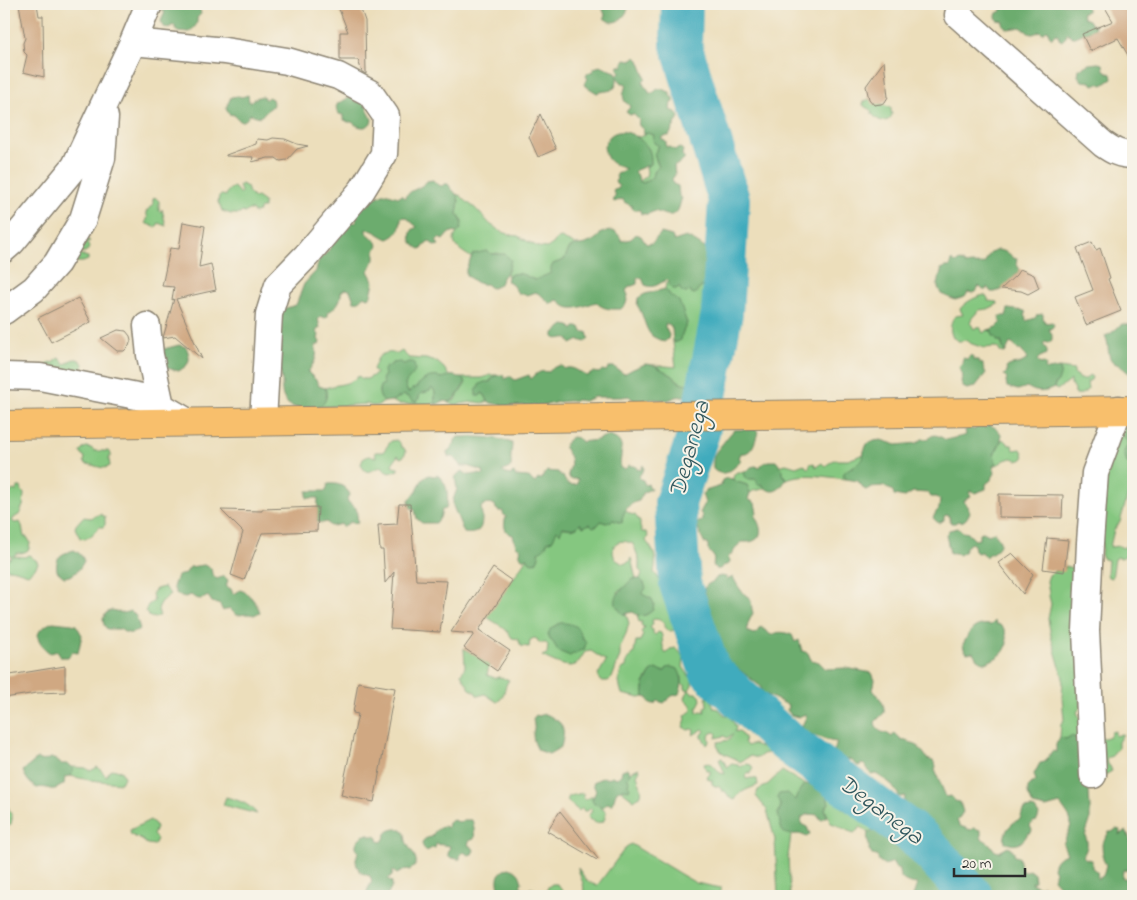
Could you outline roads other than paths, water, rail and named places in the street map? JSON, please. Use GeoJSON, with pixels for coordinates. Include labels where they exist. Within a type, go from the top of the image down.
{"type":"FeatureCollection","features":[{"type":"Feature","properties":{"kind":"highway"},"geometry":{"type":"LineString","coordinates":[[4,424],[1126,409]]}},
{"type":"Feature","properties":{"kind":"street"},"geometry":{"type":"LineString","coordinates":[[4,249],[76,166],[149,4]]}},
{"type":"Feature","properties":{"kind":"street"},"geometry":{"type":"LineString","coordinates":[[958,15],[1103,144],[1114,152],[1133,155]]}},
{"type":"Feature","properties":{"kind":"street"},"geometry":{"type":"LineString","coordinates":[[133,42],[225,51],[287,61],[338,76],[370,93],[386,116],[384,154],[362,190],[307,255],[278,285],[270,314],[263,421]]}},
{"type":"Feature","properties":{"kind":"street"},"geometry":{"type":"LineString","coordinates":[[4,312],[34,289],[57,262],[83,219],[102,158],[106,101]]}},
{"type":"Feature","properties":{"kind":"street"},"geometry":{"type":"LineString","coordinates":[[147,326],[150,355],[161,406]]}},
{"type":"Feature","properties":{"kind":"street"},"geometry":{"type":"LineString","coordinates":[[4,376],[40,377],[147,398],[188,422]]}},
{"type":"Feature","properties":{"kind":"street"},"geometry":{"type":"LineString","coordinates":[[1093,775],[1086,631],[1095,473],[1126,409]]}},
{"type":"Feature","properties":{"kind":"waterway","name":"Deganega"},"geometry":{"type":"LineString","coordinates":[[682,4],[681,45],[729,200],[722,313],[699,432],[675,503],[680,584],[710,671],[788,743],[919,838],[972,896]]}}]}
